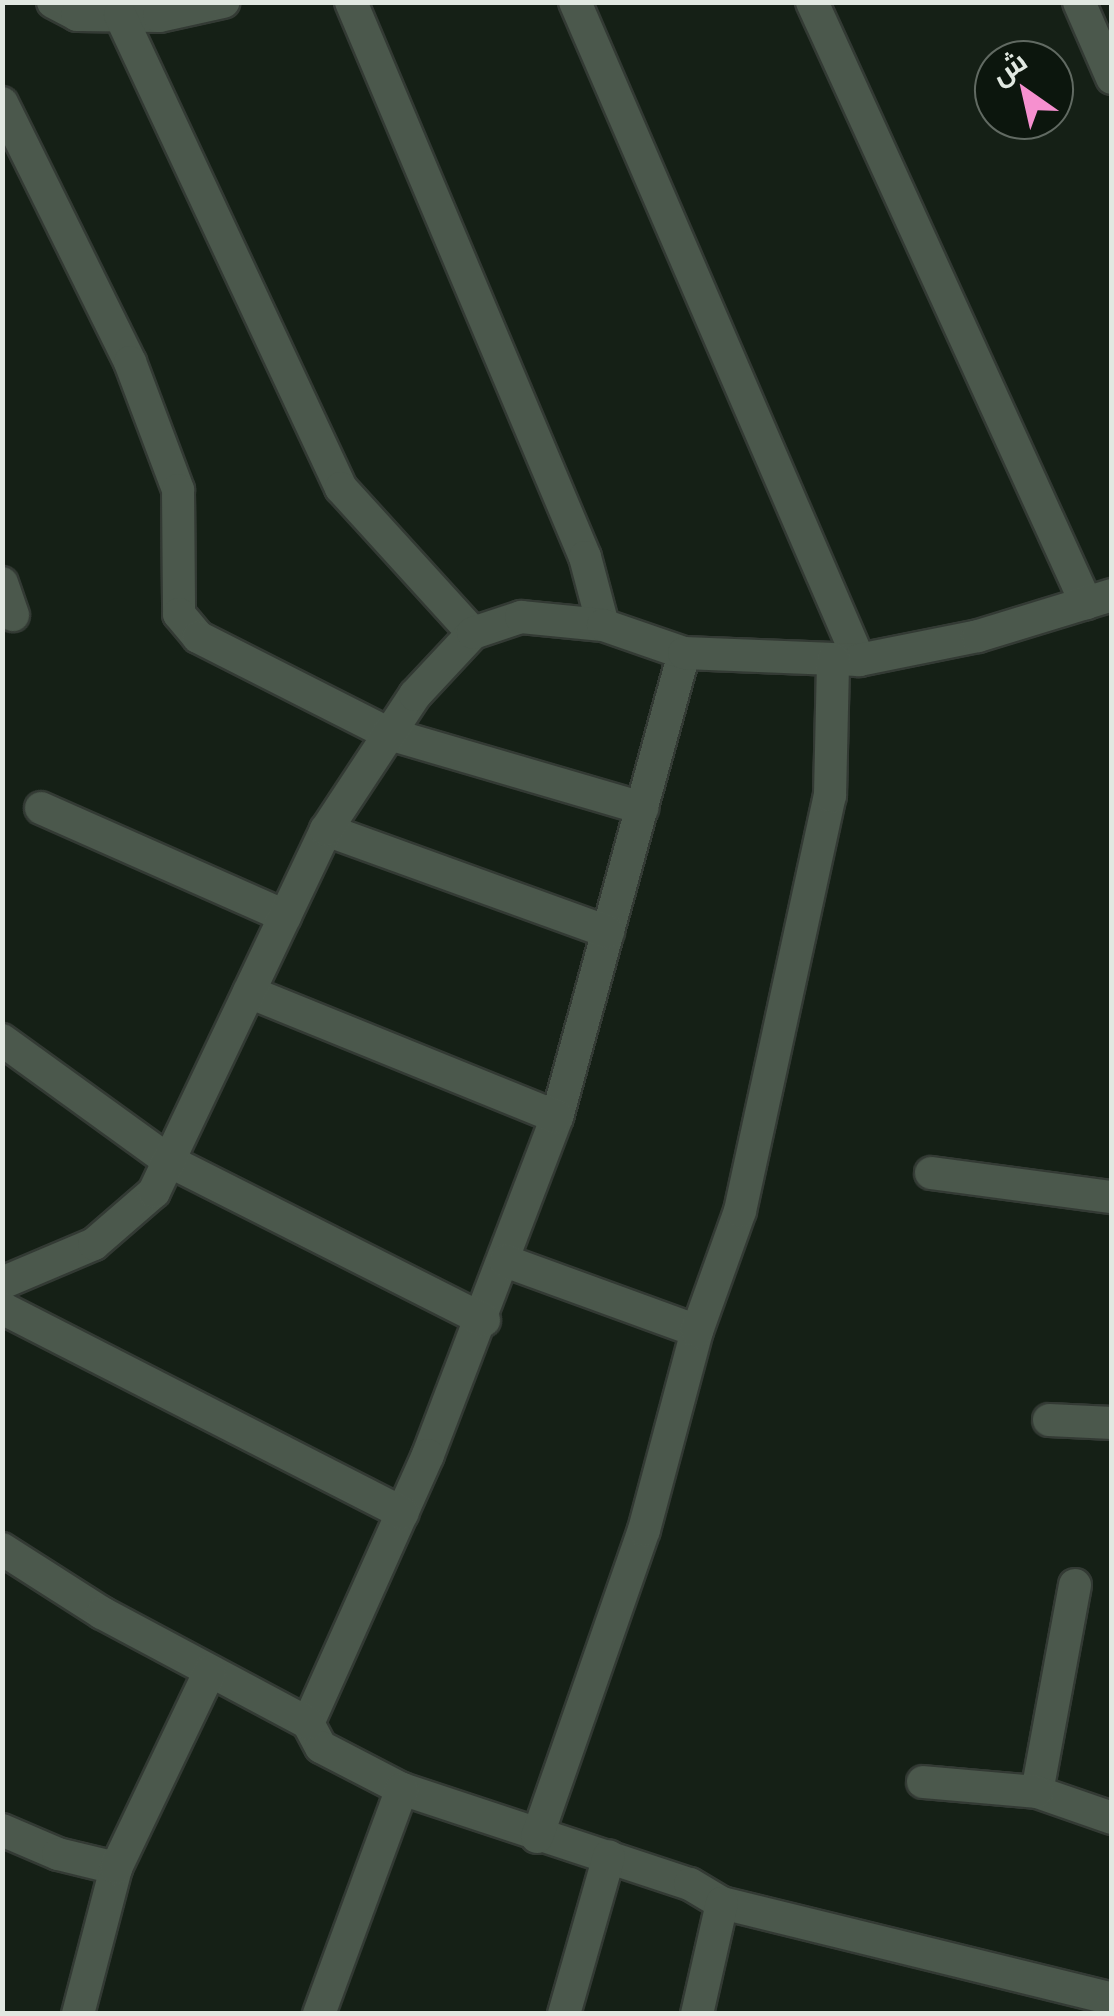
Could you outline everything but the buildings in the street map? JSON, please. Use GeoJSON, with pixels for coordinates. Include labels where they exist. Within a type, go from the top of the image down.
{"type":"FeatureCollection","features":[{"type":"Feature","properties":{"kind":"street"},"geometry":{"type":"LineString","coordinates":[[53,2],[77,14],[158,16],[223,2]]}},
{"type":"Feature","properties":{"kind":"street"},"geometry":{"type":"LineString","coordinates":[[351,2],[585,557],[604,626]]}},
{"type":"Feature","properties":{"kind":"street"},"geometry":{"type":"LineString","coordinates":[[537,1837],[644,1530],[697,1331],[740,1212],[830,796],[846,660],[574,2]]}},
{"type":"Feature","properties":{"kind":"street"},"geometry":{"type":"LineString","coordinates":[[2,1282],[54,1265],[127,1220],[154,1192],[326,830],[415,695],[473,633],[521,617],[604,626],[684,653],[846,660],[978,636],[1098,599],[812,2]]}},
{"type":"Feature","properties":{"kind":"street"},"geometry":{"type":"LineString","coordinates":[[1079,2],[1112,78]]}},
{"type":"Feature","properties":{"kind":"street"},"geometry":{"type":"LineString","coordinates":[[120,15],[341,488],[473,633]]}},
{"type":"Feature","properties":{"kind":"street"},"geometry":{"type":"LineString","coordinates":[[2,103],[130,362],[178,490],[179,614],[198,637],[389,734],[642,808]]}},
{"type":"Feature","properties":{"kind":"street"},"geometry":{"type":"LineString","coordinates":[[2,584],[14,615]]}},
{"type":"Feature","properties":{"kind":"street"},"geometry":{"type":"LineString","coordinates":[[308,1724],[484,1320],[557,1118],[684,653]]}},
{"type":"Feature","properties":{"kind":"street"},"geometry":{"type":"LineString","coordinates":[[41,808],[285,916]]}},
{"type":"Feature","properties":{"kind":"street"},"geometry":{"type":"LineString","coordinates":[[326,830],[608,932]]}},
{"type":"Feature","properties":{"kind":"street"},"geometry":{"type":"LineString","coordinates":[[248,992],[557,1118]]}},
{"type":"Feature","properties":{"kind":"street"},"geometry":{"type":"LineString","coordinates":[[2,1040],[169,1161],[484,1320]]}},
{"type":"Feature","properties":{"kind":"street"},"geometry":{"type":"LineString","coordinates":[[932,1173],[1112,1197]]}},
{"type":"Feature","properties":{"kind":"street"},"geometry":{"type":"LineString","coordinates":[[505,1262],[697,1331]]}},
{"type":"Feature","properties":{"kind":"street"},"geometry":{"type":"LineString","coordinates":[[2,1308],[403,1513]]}},
{"type":"Feature","properties":{"kind":"street"},"geometry":{"type":"LineString","coordinates":[[1049,1420],[1112,1422]]}},
{"type":"Feature","properties":{"kind":"street"},"geometry":{"type":"LineString","coordinates":[[2,1549],[102,1614],[308,1724],[321,1747],[402,1788],[537,1837],[609,1856],[722,1902],[1112,1999]]}},
{"type":"Feature","properties":{"kind":"street"},"geometry":{"type":"LineString","coordinates":[[1038,1792],[1075,1585]]}},
{"type":"Feature","properties":{"kind":"street"},"geometry":{"type":"LineString","coordinates":[[78,2014],[116,1868],[210,1671]]}},
{"type":"Feature","properties":{"kind":"street"},"geometry":{"type":"LineString","coordinates":[[923,1782],[1038,1792],[1112,1818]]}},
{"type":"Feature","properties":{"kind":"street"},"geometry":{"type":"LineString","coordinates":[[320,2014],[402,1788]]}},
{"type":"Feature","properties":{"kind":"street"},"geometry":{"type":"LineString","coordinates":[[2,1830],[58,1854],[116,1868]]}},
{"type":"Feature","properties":{"kind":"street"},"geometry":{"type":"LineString","coordinates":[[564,2014],[609,1856]]}},
{"type":"Feature","properties":{"kind":"street"},"geometry":{"type":"LineString","coordinates":[[697,2014],[722,1902]]}}]}
